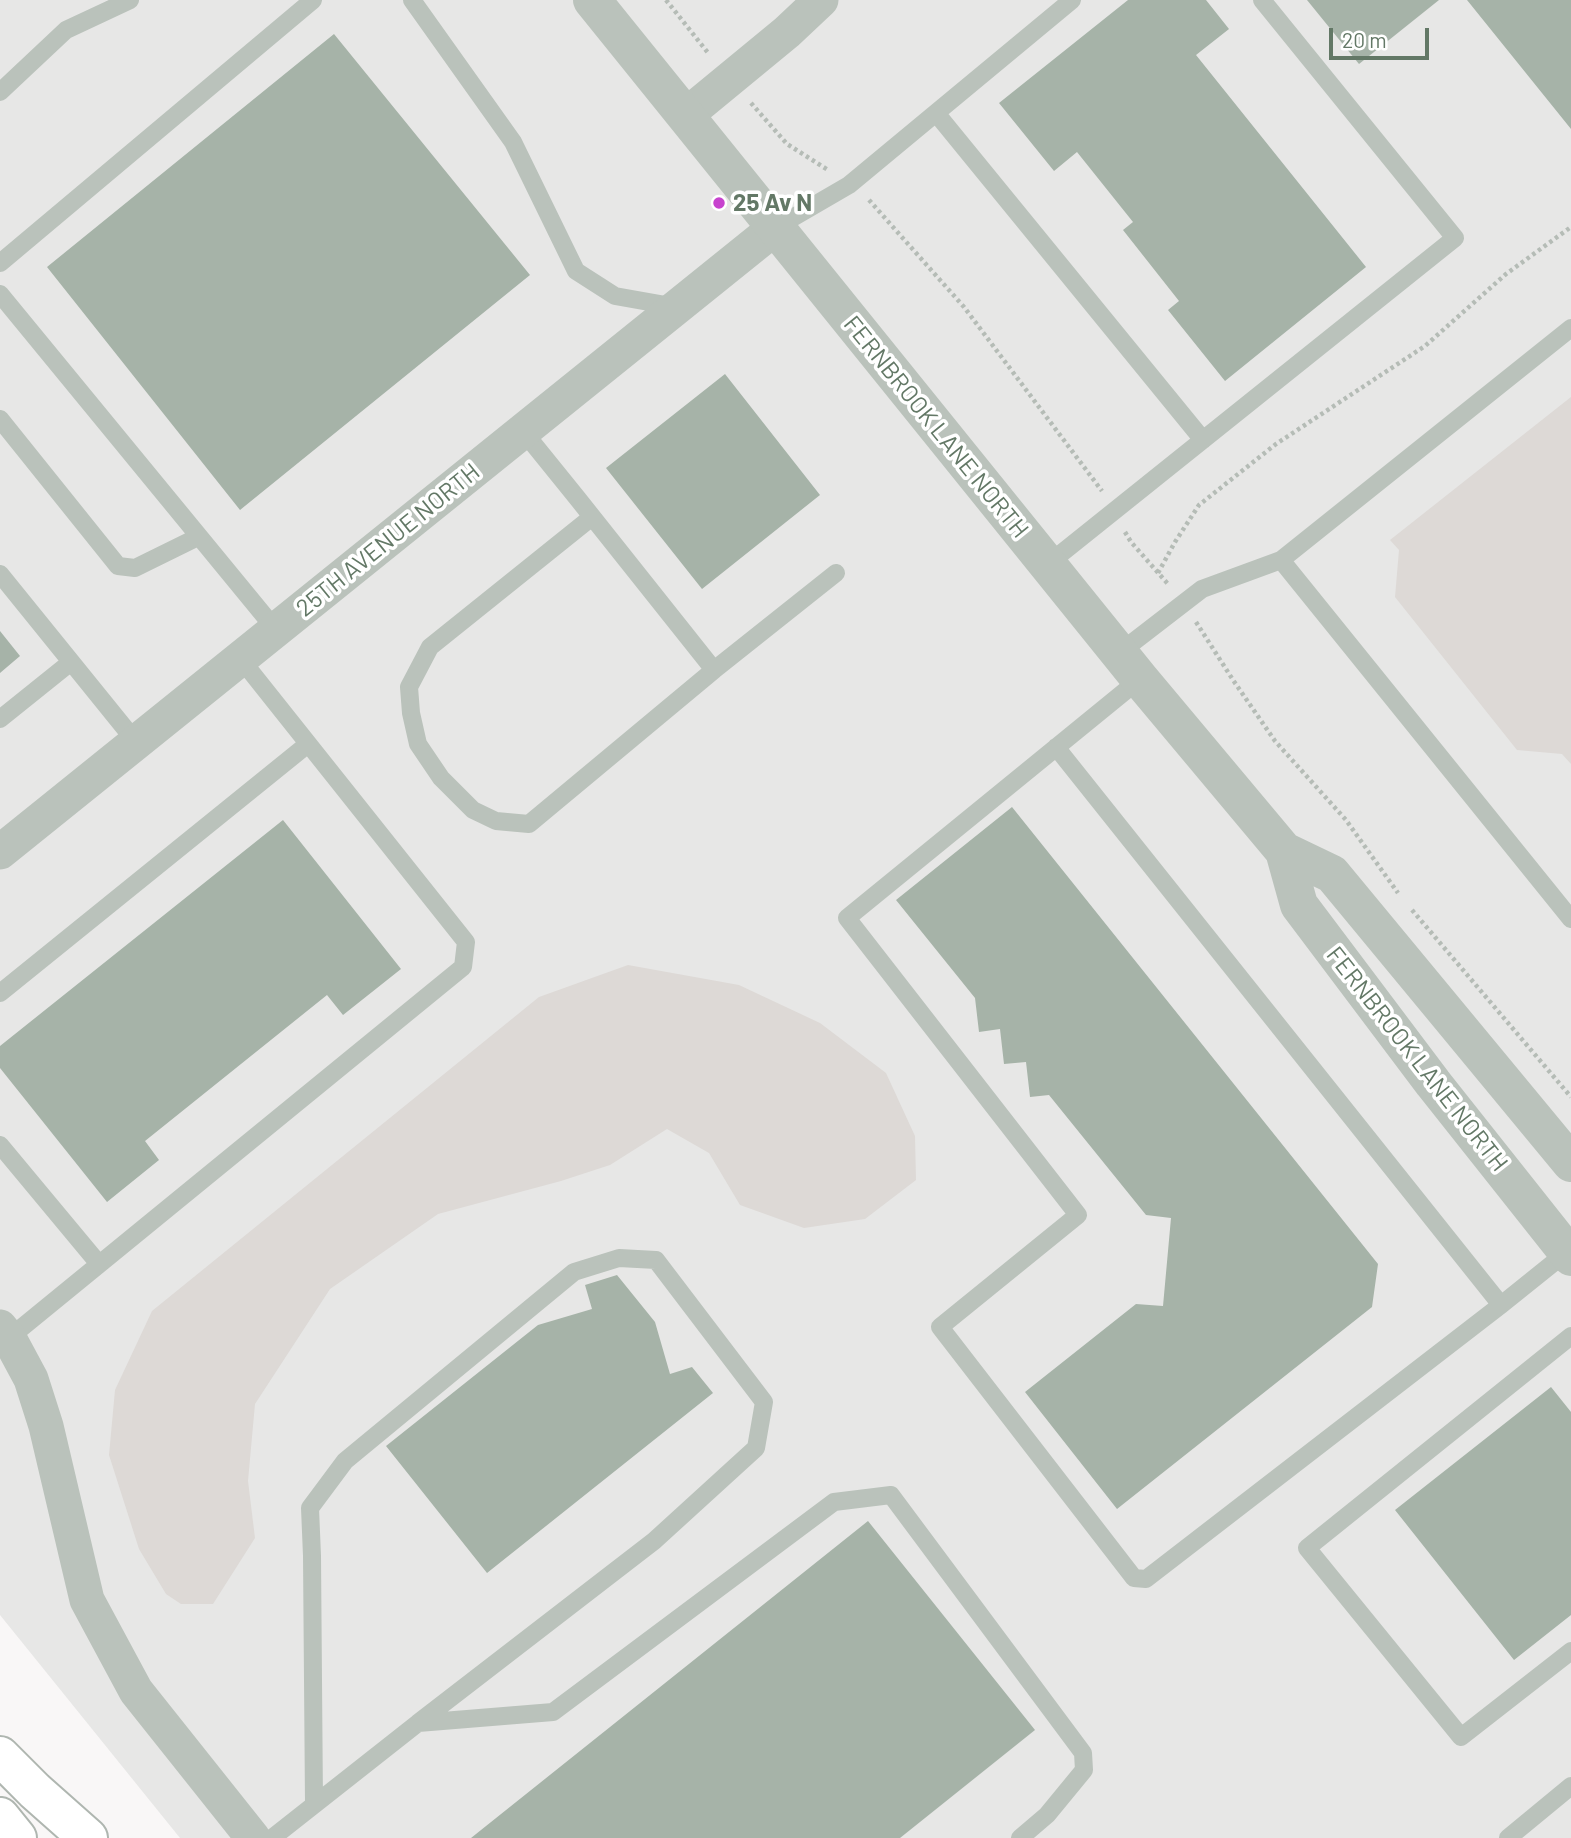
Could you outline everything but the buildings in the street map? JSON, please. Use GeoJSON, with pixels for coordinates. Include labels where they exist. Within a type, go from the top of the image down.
{"type":"FeatureCollection","features":[{"type":"Feature","properties":{"kind":"highway"},"geometry":{"type":"LineString","coordinates":[[0,1756],[88,1838]]}},
{"type":"Feature","properties":{"kind":"highway"},"geometry":{"type":"LineString","coordinates":[[0,1817],[17,1838]]}},
{"type":"Feature","properties":{"kind":"street","name":"FERNBROOK LANE NORTH"},"geometry":{"type":"LineString","coordinates":[[592,0],[1130,666],[1284,851],[1332,874],[1571,1163]]}},
{"type":"Feature","properties":{"kind":"street"},"geometry":{"type":"LineString","coordinates":[[685,116],[787,32],[821,0]]}},
{"type":"Feature","properties":{"kind":"street","name":"25TH AVENUE NORTH"},"geometry":{"type":"LineString","coordinates":[[0,852],[775,228]]}},
{"type":"Feature","properties":{"kind":"street","name":"FERNBROOK LANE NORTH"},"geometry":{"type":"LineString","coordinates":[[1284,851],[1298,905],[1433,1083],[1569,1254]]}},
{"type":"Feature","properties":{"kind":"street"},"geometry":{"type":"LineString","coordinates":[[4,1332],[31,1379],[46,1426],[87,1600],[136,1691],[253,1838]]}},
{"type":"Feature","properties":{"kind":"lane"},"geometry":{"type":"LineString","coordinates":[[0,92],[66,30],[130,0]]}},
{"type":"Feature","properties":{"kind":"lane"},"geometry":{"type":"LineString","coordinates":[[0,263],[313,0]]}},
{"type":"Feature","properties":{"kind":"lane"},"geometry":{"type":"LineString","coordinates":[[412,0],[513,142],[576,271],[615,296],[677,307]]}},
{"type":"Feature","properties":{"kind":"lane"},"geometry":{"type":"LineString","coordinates":[[775,228],[849,185],[1072,0]]}},
{"type":"Feature","properties":{"kind":"lane"},"geometry":{"type":"LineString","coordinates":[[1048,564],[1455,238],[1262,0]]}},
{"type":"Feature","properties":{"kind":"lane"},"geometry":{"type":"LineString","coordinates":[[936,113],[1203,440]]}},
{"type":"Feature","properties":{"kind":"lane"},"geometry":{"type":"LineString","coordinates":[[0,294],[275,630]]}},
{"type":"Feature","properties":{"kind":"lane"},"geometry":{"type":"LineString","coordinates":[[1569,1254],[1146,1579],[1134,1578],[940,1327],[1078,1215],[847,918],[1056,747],[1130,666],[1183,602],[1202,589],[1281,560],[1571,328]]}},
{"type":"Feature","properties":{"kind":"lane"},"geometry":{"type":"LineString","coordinates":[[0,419],[118,566],[135,568],[198,537]]}},
{"type":"Feature","properties":{"kind":"lane"},"geometry":{"type":"LineString","coordinates":[[523,431],[714,670]]}},
{"type":"Feature","properties":{"kind":"lane"},"geometry":{"type":"LineString","coordinates":[[592,517],[430,647],[409,687],[418,744],[441,778],[473,810],[496,821],[529,824],[714,670],[836,573]]}},
{"type":"Feature","properties":{"kind":"lane"},"geometry":{"type":"LineString","coordinates":[[1281,560],[1571,919]]}},
{"type":"Feature","properties":{"kind":"lane"},"geometry":{"type":"LineString","coordinates":[[0,574],[136,742]]}},
{"type":"Feature","properties":{"kind":"lane"},"geometry":{"type":"LineString","coordinates":[[4,1332],[99,1264],[463,967],[466,942],[240,658]]}},
{"type":"Feature","properties":{"kind":"lane"},"geometry":{"type":"LineString","coordinates":[[0,719],[71,662]]}},
{"type":"Feature","properties":{"kind":"lane"},"geometry":{"type":"LineString","coordinates":[[0,993],[308,744]]}},
{"type":"Feature","properties":{"kind":"lane"},"geometry":{"type":"LineString","coordinates":[[1056,747],[1501,1305]]}},
{"type":"Feature","properties":{"kind":"lane"},"geometry":{"type":"LineString","coordinates":[[0,1145],[99,1264]]}},
{"type":"Feature","properties":{"kind":"lane"},"geometry":{"type":"LineString","coordinates":[[272,1838],[654,1541],[756,1448],[764,1402],[656,1260],[619,1258],[574,1272],[345,1461],[310,1508],[314,1804]]}},
{"type":"Feature","properties":{"kind":"lane"},"geometry":{"type":"LineString","coordinates":[[1571,1336],[1307,1548],[1461,1737],[1571,1651]]}},
{"type":"Feature","properties":{"kind":"lane"},"geometry":{"type":"LineString","coordinates":[[418,1723],[553,1712],[834,1502],[891,1495],[1083,1753],[1084,1770],[1047,1815],[1020,1838]]}},
{"type":"Feature","properties":{"kind":"lane"},"geometry":{"type":"LineString","coordinates":[[1508,1838],[1571,1786]]}},
{"type":"Feature","properties":{"kind":"path"},"geometry":{"type":"LineString","coordinates":[[666,0],[730,80],[787,144],[866,197],[964,307],[1100,488],[1131,542],[1183,602],[1275,741],[1346,820],[1399,894]]}},
{"type":"Feature","properties":{"kind":"path"},"geometry":{"type":"LineString","coordinates":[[1158,573],[1199,505],[1276,444],[1425,346],[1506,274],[1571,227]]}},
{"type":"Feature","properties":{"kind":"path"},"geometry":{"type":"LineString","coordinates":[[1407,904],[1571,1097]]}},
{"type":"Feature","properties":{"kind":"shaded area"},"geometry":{"type":"Polygon","coordinates":[[[0,0],[1571,0],[1571,1838],[180,1838],[0,1615],[0,0]]]}},
{"type":"Feature","properties":{"kind":"shaded area"},"geometry":{"type":"Polygon","coordinates":[[[1571,397],[1571,764],[1562,754],[1517,750],[1395,597],[1399,550],[1390,540],[1571,397]]]}},
{"type":"Feature","properties":{"kind":"shaded area"},"geometry":{"type":"Polygon","coordinates":[[[628,965],[739,985],[820,1023],[886,1073],[915,1136],[916,1180],[865,1219],[804,1228],[740,1205],[709,1153],[667,1129],[610,1165],[438,1214],[330,1289],[255,1404],[248,1481],[255,1538],[213,1604],[181,1604],[166,1594],[139,1549],[109,1455],[115,1390],[152,1311],[539,997],[628,965]]]}},
{"type":"Feature","properties":{"kind":"place","name":"25 Av N"},"geometry":{"type":"Point","coordinates":[719,203]}}]}
